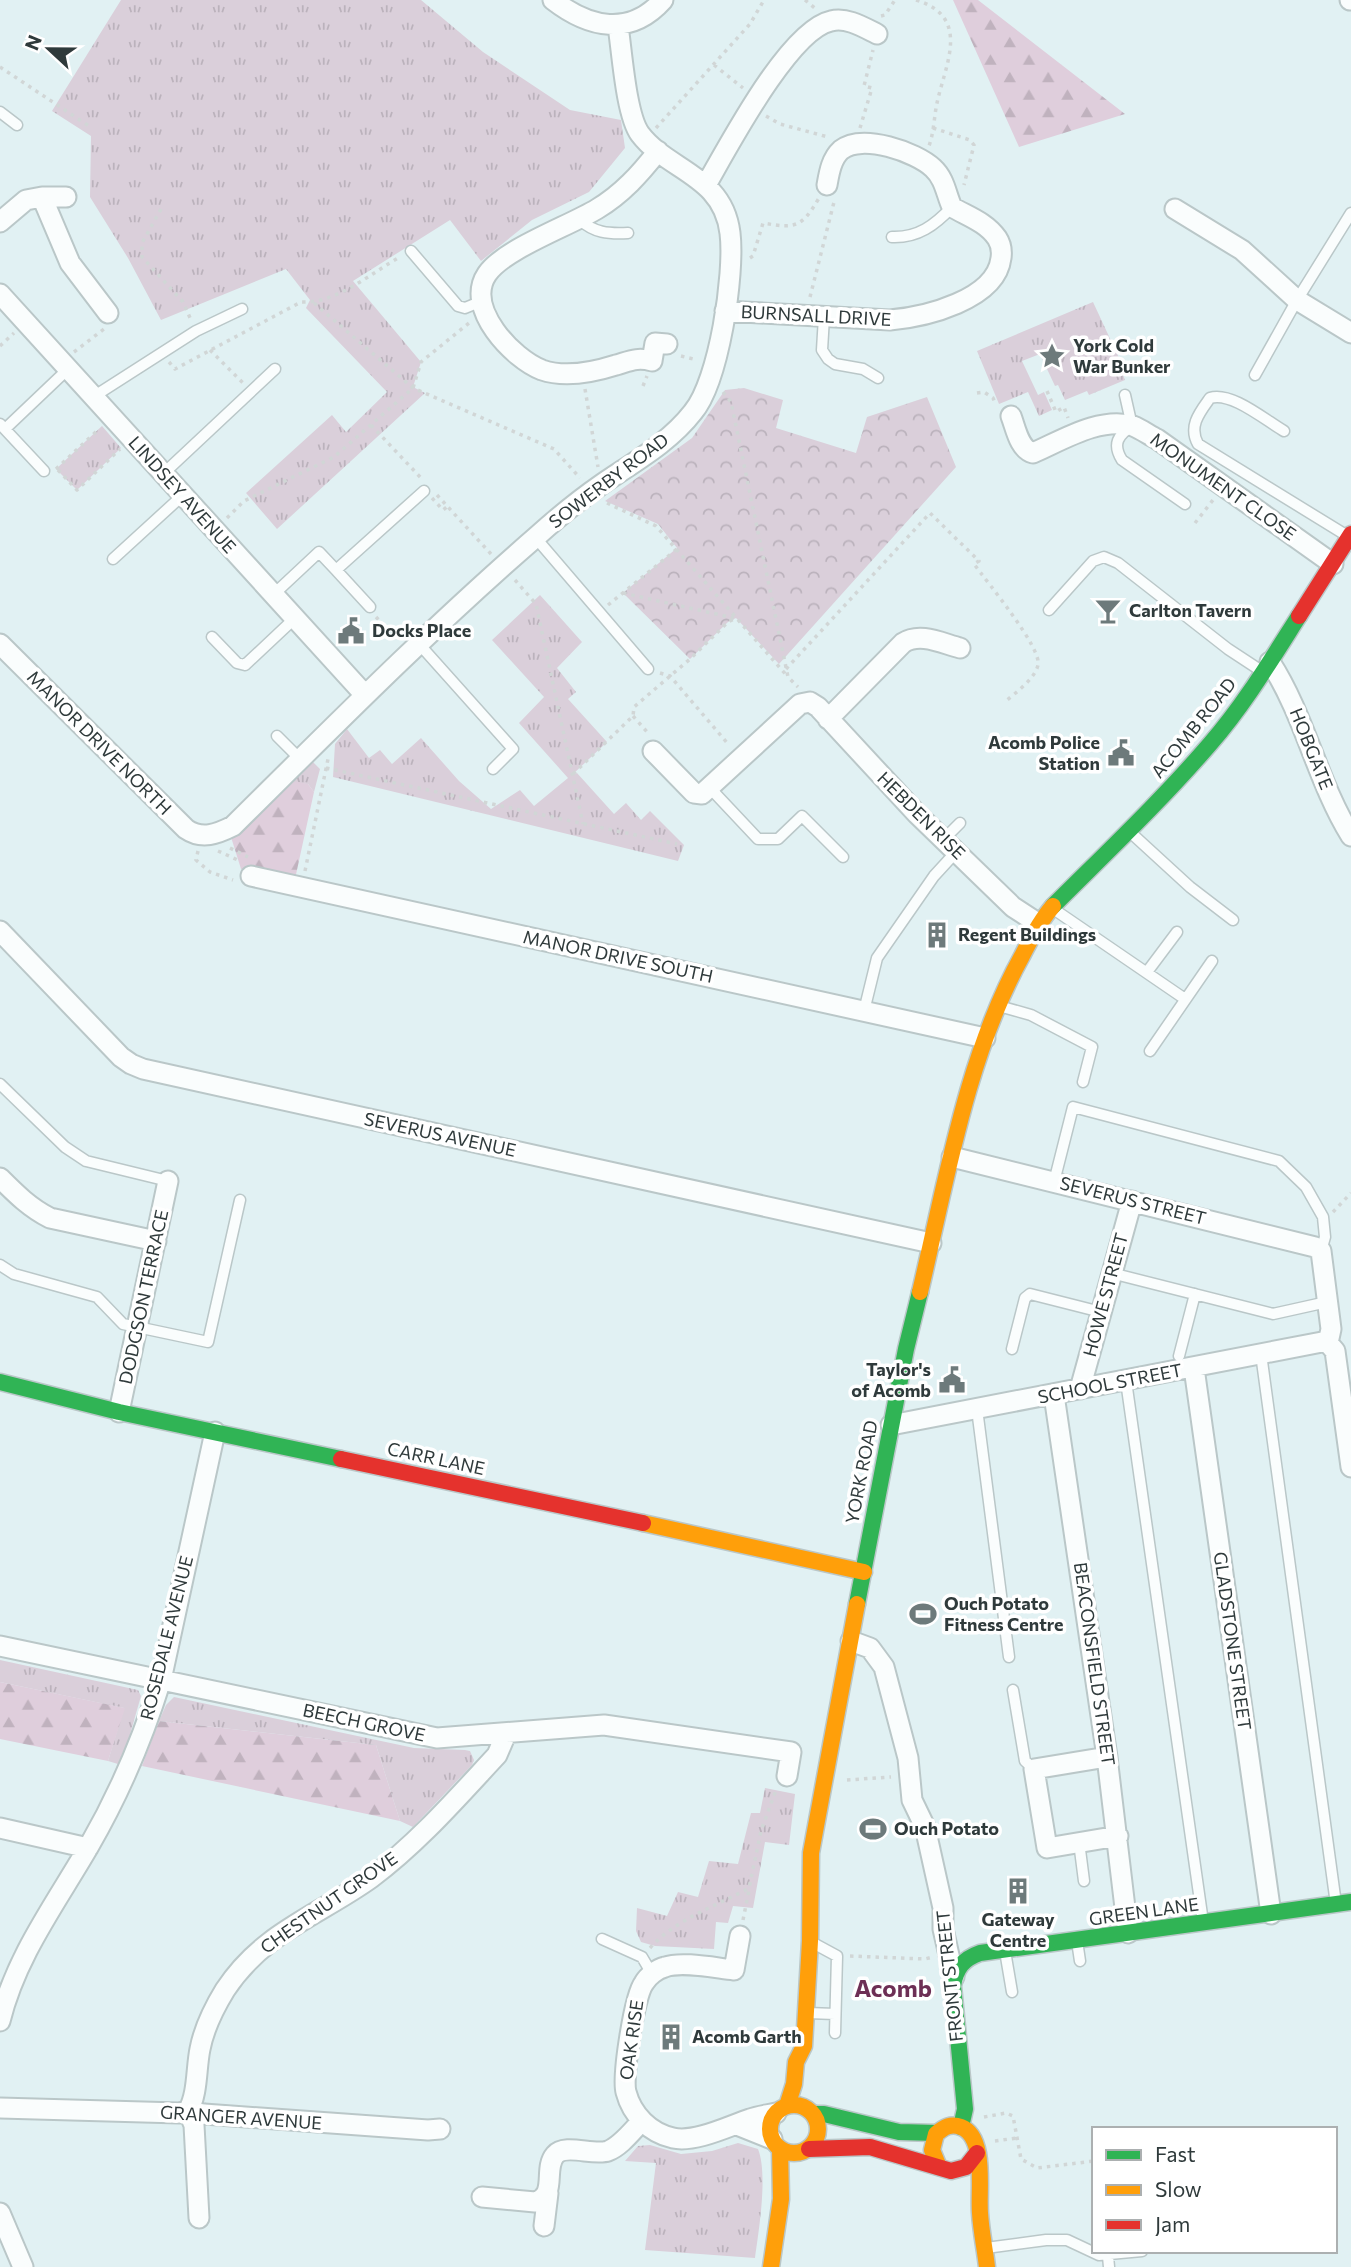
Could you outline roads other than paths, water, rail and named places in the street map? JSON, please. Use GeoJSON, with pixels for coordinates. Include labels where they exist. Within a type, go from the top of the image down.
{"type":"FeatureCollection","features":[{"type":"Feature","properties":{"kind":"main road","name":"ACOMB ROAD"},"geometry":{"type":"LineString","coordinates":[[1039,924],[1051,908],[1129,831],[1211,743],[1266,667],[1350,536]]}},
{"type":"Feature","properties":{"kind":"main road","name":"YORK ROAD"},"geometry":{"type":"LineString","coordinates":[[811,2071],[804,2046],[810,1941],[811,1853],[891,1424],[931,1243],[985,1038],[1007,982],[1039,924]]}},
{"type":"Feature","properties":{"kind":"main road","name":"CARR LANE"},"geometry":{"type":"LineString","coordinates":[[0,1382],[119,1412],[572,1507],[864,1572]]}},
{"type":"Feature","properties":{"kind":"main road","name":"GREEN LANE"},"geometry":{"type":"LineString","coordinates":[[954,1977],[958,1965],[980,1953],[1344,1903]]}},
{"type":"Feature","properties":{"kind":"main road","name":"FRONT STREET"},"geometry":{"type":"LineString","coordinates":[[954,1977],[953,1996],[963,2122]]}},
{"type":"Feature","properties":{"kind":"main road","name":"YORK ROAD"},"geometry":{"type":"LineString","coordinates":[[781,2110],[794,2084],[796,2063],[804,2046]]}},
{"type":"Feature","properties":{"kind":"main road"},"geometry":{"type":"LineString","coordinates":[[781,2199],[807,2150],[817,2140],[819,2131],[813,2113],[813,2093]]}},
{"type":"Feature","properties":{"kind":"main road"},"geometry":{"type":"LineString","coordinates":[[771,2267],[781,2199],[776,2144],[770,2126],[781,2110],[801,2106],[813,2113],[824,2113],[899,2133],[937,2133],[963,2122],[974,2137],[977,2152],[981,2188],[980,2211],[987,2267]]}},
{"type":"Feature","properties":{"kind":"main road"},"geometry":{"type":"LineString","coordinates":[[937,2133],[931,2147],[934,2161],[961,2183],[980,2211]]}},
{"type":"Feature","properties":{"kind":"main road"},"geometry":{"type":"LineString","coordinates":[[776,2144],[792,2154],[850,2146],[870,2147],[957,2172],[974,2162],[977,2152]]}},
{"type":"Feature","properties":{"kind":"street"},"geometry":{"type":"LineString","coordinates":[[553,0],[573,15],[618,26],[645,16],[663,0]]}},
{"type":"Feature","properties":{"kind":"street"},"geometry":{"type":"LineString","coordinates":[[706,185],[761,107],[787,57],[814,30],[834,20],[847,21],[877,34]]}},
{"type":"Feature","properties":{"kind":"street","name":"SOWERBY ROAD"},"geometry":{"type":"LineString","coordinates":[[210,835],[233,826],[365,695],[535,537],[594,489],[665,441],[695,411],[712,378],[725,311],[730,269],[730,231],[718,201],[706,185],[652,145],[635,125],[618,26]]}},
{"type":"Feature","properties":{"kind":"street"},"geometry":{"type":"LineString","coordinates":[[822,192],[834,160],[842,149],[855,144],[871,144],[892,148],[924,161],[940,176],[955,209]]}},
{"type":"Feature","properties":{"kind":"street"},"geometry":{"type":"LineString","coordinates":[[652,145],[637,177],[620,193],[579,219],[522,247],[498,263],[483,281],[484,307],[495,332],[509,348],[543,370],[562,374],[583,373],[638,357],[652,361],[655,344],[672,350]]}},
{"type":"Feature","properties":{"kind":"street"},"geometry":{"type":"LineString","coordinates":[[42,197],[70,263],[108,313]]}},
{"type":"Feature","properties":{"kind":"street"},"geometry":{"type":"LineString","coordinates":[[0,222],[26,200],[66,197]]}},
{"type":"Feature","properties":{"kind":"street","name":"BURNSALL DRIVE"},"geometry":{"type":"LineString","coordinates":[[725,311],[890,320],[910,319],[946,309],[990,283],[1001,262],[1002,250],[998,239],[978,221],[955,209]]}},
{"type":"Feature","properties":{"kind":"street"},"geometry":{"type":"LineString","coordinates":[[1175,209],[1242,250],[1297,300],[1351,333]]}},
{"type":"Feature","properties":{"kind":"street","name":"LINDSEY AVENUE"},"geometry":{"type":"LineString","coordinates":[[0,294],[365,695]]}},
{"type":"Feature","properties":{"kind":"street","name":"MONUMENT CLOSE"},"geometry":{"type":"LineString","coordinates":[[1004,411],[1022,446],[1027,452],[1033,453],[1096,427],[1113,424],[1132,426],[1157,439],[1333,564]]}},
{"type":"Feature","properties":{"kind":"street"},"geometry":{"type":"LineString","coordinates":[[828,719],[912,637],[960,648]]}},
{"type":"Feature","properties":{"kind":"street","name":"MANOR DRIVE NORTH"},"geometry":{"type":"LineString","coordinates":[[1,648],[186,829],[194,835],[210,835]]}},
{"type":"Feature","properties":{"kind":"street","name":"HOBGATE"},"geometry":{"type":"LineString","coordinates":[[1266,667],[1291,699],[1335,808],[1351,836]]}},
{"type":"Feature","properties":{"kind":"street","name":"HEBDEN RISE"},"geometry":{"type":"LineString","coordinates":[[710,788],[800,704],[810,702],[818,707],[950,846],[1013,906],[1039,924]]}},
{"type":"Feature","properties":{"kind":"street"},"geometry":{"type":"LineString","coordinates":[[653,751],[694,793],[702,794],[710,788]]}},
{"type":"Feature","properties":{"kind":"street","name":"MANOR DRIVE SOUTH"},"geometry":{"type":"LineString","coordinates":[[251,876],[985,1038]]}},
{"type":"Feature","properties":{"kind":"street","name":"SEVERUS AVENUE"},"geometry":{"type":"LineString","coordinates":[[0,932],[121,1057],[143,1069],[931,1243]]}},
{"type":"Feature","properties":{"kind":"street","name":"SEVERUS STREET"},"geometry":{"type":"LineString","coordinates":[[952,1157],[1318,1249]]}},
{"type":"Feature","properties":{"kind":"street"},"geometry":{"type":"LineString","coordinates":[[0,1178],[37,1212],[50,1218],[156,1241]]}},
{"type":"Feature","properties":{"kind":"street","name":"DODGSON TERRACE"},"geometry":{"type":"LineString","coordinates":[[119,1412],[168,1181]]}},
{"type":"Feature","properties":{"kind":"street","name":"HOWE STREET"},"geometry":{"type":"LineString","coordinates":[[1080,1389],[1132,1201]]}},
{"type":"Feature","properties":{"kind":"street"},"geometry":{"type":"LineString","coordinates":[[1318,1249],[1331,1329],[1328,1343],[1335,1351],[1347,1405],[1351,1467]]}},
{"type":"Feature","properties":{"kind":"street","name":"SCHOOL STREET"},"geometry":{"type":"LineString","coordinates":[[891,1424],[1126,1381],[1186,1362],[1328,1343]]}},
{"type":"Feature","properties":{"kind":"street","name":"GLADSTONE STREET"},"geometry":{"type":"LineString","coordinates":[[1186,1362],[1271,1914]]}},
{"type":"Feature","properties":{"kind":"street","name":"BEACONSFIELD STREET"},"geometry":{"type":"LineString","coordinates":[[1054,1395],[1107,1757],[1129,1933]]}},
{"type":"Feature","properties":{"kind":"street","name":"ROSEDALE AVENUE"},"geometry":{"type":"LineString","coordinates":[[0,2021],[16,1972],[88,1848],[123,1780],[151,1712],[161,1680],[215,1432]]}},
{"type":"Feature","properties":{"kind":"street","name":"FRONT STREET"},"geometry":{"type":"LineString","coordinates":[[851,1641],[876,1652],[884,1667],[910,1773],[912,1800],[925,1827],[943,1908],[943,1928],[954,1977]]}},
{"type":"Feature","properties":{"kind":"street","name":"BEECH GROVE"},"geometry":{"type":"LineString","coordinates":[[0,1646],[437,1738],[604,1725],[647,1729],[791,1752],[787,1776]]}},
{"type":"Feature","properties":{"kind":"street","name":"CHESTNUT GROVE"},"geometry":{"type":"LineString","coordinates":[[199,2218],[194,2125],[188,2111],[193,2102],[200,2045],[210,2018],[225,1991],[239,1972],[277,1935],[370,1879],[399,1856],[497,1755],[506,1734]]}},
{"type":"Feature","properties":{"kind":"street"},"geometry":{"type":"LineString","coordinates":[[1107,1757],[1034,1769],[1047,1847],[1118,1836]]}},
{"type":"Feature","properties":{"kind":"street"},"geometry":{"type":"LineString","coordinates":[[0,1828],[88,1848]]}},
{"type":"Feature","properties":{"kind":"street"},"geometry":{"type":"LineString","coordinates":[[647,1966],[681,1965],[734,1970],[740,1936]]}},
{"type":"Feature","properties":{"kind":"street","name":"OAK RISE"},"geometry":{"type":"LineString","coordinates":[[641,2122],[625,2090],[626,2065],[637,1996],[647,1966]]}},
{"type":"Feature","properties":{"kind":"street","name":"GRANGER AVENUE"},"geometry":{"type":"LineString","coordinates":[[0,2108],[188,2111],[440,2129]]}},
{"type":"Feature","properties":{"kind":"street"},"geometry":{"type":"LineString","coordinates":[[544,2226],[552,2158],[563,2149],[594,2153],[609,2151],[641,2122],[657,2133],[674,2139],[690,2140],[781,2110]]}},
{"type":"Feature","properties":{"kind":"street"},"geometry":{"type":"LineString","coordinates":[[737,2124],[776,2144]]}},
{"type":"Feature","properties":{"kind":"street"},"geometry":{"type":"LineString","coordinates":[[482,2197],[535,2202],[548,2193]]}},
{"type":"Feature","properties":{"kind":"street"},"geometry":{"type":"LineString","coordinates":[[0,2213],[23,2267]]}},
{"type":"Feature","properties":{"kind":"lane"},"geometry":{"type":"LineString","coordinates":[[0,111],[17,125]]}},
{"type":"Feature","properties":{"kind":"lane"},"geometry":{"type":"LineString","coordinates":[[892,237],[905,237],[924,231],[955,209]]}},
{"type":"Feature","properties":{"kind":"lane"},"geometry":{"type":"LineString","coordinates":[[1255,375],[1297,300],[1351,213]]}},
{"type":"Feature","properties":{"kind":"lane"},"geometry":{"type":"LineString","coordinates":[[579,219],[590,229],[603,233],[628,233]]}},
{"type":"Feature","properties":{"kind":"lane"},"geometry":{"type":"LineString","coordinates":[[411,251],[458,306],[484,307]]}},
{"type":"Feature","properties":{"kind":"lane"},"geometry":{"type":"LineString","coordinates":[[93,397],[196,331],[242,309]]}},
{"type":"Feature","properties":{"kind":"lane"},"geometry":{"type":"LineString","coordinates":[[824,317],[822,350],[828,359],[835,364],[863,369],[878,378]]}},
{"type":"Feature","properties":{"kind":"lane"},"geometry":{"type":"LineString","coordinates":[[44,471],[3,427],[64,366]]}},
{"type":"Feature","properties":{"kind":"lane"},"geometry":{"type":"LineString","coordinates":[[163,474],[275,369]]}},
{"type":"Feature","properties":{"kind":"lane"},"geometry":{"type":"LineString","coordinates":[[1125,395],[1132,426],[1121,434],[1117,451],[1122,460],[1185,504]]}},
{"type":"Feature","properties":{"kind":"lane"},"geometry":{"type":"LineString","coordinates":[[1284,431],[1232,399],[1219,395],[1210,398],[1194,427],[1194,437],[1198,444],[1350,536]]}},
{"type":"Feature","properties":{"kind":"lane"},"geometry":{"type":"LineString","coordinates":[[336,570],[425,491]]}},
{"type":"Feature","properties":{"kind":"lane"},"geometry":{"type":"LineString","coordinates":[[113,559],[183,495]]}},
{"type":"Feature","properties":{"kind":"lane"},"geometry":{"type":"LineString","coordinates":[[535,537],[648,669]]}},
{"type":"Feature","properties":{"kind":"lane"},"geometry":{"type":"LineString","coordinates":[[273,595],[319,552],[370,607]]}},
{"type":"Feature","properties":{"kind":"lane"},"geometry":{"type":"LineString","coordinates":[[1049,610],[1093,561],[1104,557],[1118,563],[1228,649],[1266,667]]}},
{"type":"Feature","properties":{"kind":"lane"},"geometry":{"type":"LineString","coordinates":[[212,637],[237,663],[245,665],[294,619]]}},
{"type":"Feature","properties":{"kind":"lane"},"geometry":{"type":"LineString","coordinates":[[415,649],[513,749],[493,769]]}},
{"type":"Feature","properties":{"kind":"lane"},"geometry":{"type":"LineString","coordinates":[[277,736],[300,760]]}},
{"type":"Feature","properties":{"kind":"lane"},"geometry":{"type":"LineString","coordinates":[[710,788],[758,839],[778,839],[802,816],[843,857]]}},
{"type":"Feature","properties":{"kind":"lane"},"geometry":{"type":"LineString","coordinates":[[864,1011],[877,958],[934,876],[960,823]]}},
{"type":"Feature","properties":{"kind":"lane"},"geometry":{"type":"LineString","coordinates":[[1129,831],[1190,887],[1233,920]]}},
{"type":"Feature","properties":{"kind":"lane"},"geometry":{"type":"LineString","coordinates":[[1051,908],[1185,999]]}},
{"type":"Feature","properties":{"kind":"lane"},"geometry":{"type":"LineString","coordinates":[[1147,972],[1177,932]]}},
{"type":"Feature","properties":{"kind":"lane"},"geometry":{"type":"LineString","coordinates":[[1150,1051],[1212,961]]}},
{"type":"Feature","properties":{"kind":"lane"},"geometry":{"type":"LineString","coordinates":[[998,1006],[1031,1015],[1092,1047],[1083,1082]]}},
{"type":"Feature","properties":{"kind":"lane"},"geometry":{"type":"LineString","coordinates":[[0,1084],[65,1147],[86,1161],[168,1181]]}},
{"type":"Feature","properties":{"kind":"lane"},"geometry":{"type":"LineString","coordinates":[[1054,1182],[1073,1107],[1279,1161],[1306,1187],[1323,1222],[1325,1237],[1318,1249]]}},
{"type":"Feature","properties":{"kind":"lane"},"geometry":{"type":"LineString","coordinates":[[0,1265],[14,1274],[97,1297],[122,1324],[208,1342],[240,1200]]}},
{"type":"Feature","properties":{"kind":"lane"},"geometry":{"type":"LineString","coordinates":[[1111,1273],[1273,1314],[1327,1302]]}},
{"type":"Feature","properties":{"kind":"lane"},"geometry":{"type":"LineString","coordinates":[[1012,1349],[1025,1298],[1030,1294],[1101,1312]]}},
{"type":"Feature","properties":{"kind":"lane"},"geometry":{"type":"LineString","coordinates":[[1186,1362],[1195,1294]]}},
{"type":"Feature","properties":{"kind":"lane"},"geometry":{"type":"LineString","coordinates":[[1261,1354],[1344,1903]]}},
{"type":"Feature","properties":{"kind":"lane"},"geometry":{"type":"LineString","coordinates":[[1126,1381],[1203,1923]]}},
{"type":"Feature","properties":{"kind":"lane"},"geometry":{"type":"LineString","coordinates":[[976,1409],[1009,1657]]}},
{"type":"Feature","properties":{"kind":"lane"},"geometry":{"type":"LineString","coordinates":[[1013,1690],[1025,1761],[1034,1769]]}},
{"type":"Feature","properties":{"kind":"lane"},"geometry":{"type":"LineString","coordinates":[[1079,1842],[1084,1881]]}},
{"type":"Feature","properties":{"kind":"lane"},"geometry":{"type":"LineString","coordinates":[[602,1939],[647,1966]]}},
{"type":"Feature","properties":{"kind":"lane"},"geometry":{"type":"LineString","coordinates":[[1076,1940],[1080,1961]]}},
{"type":"Feature","properties":{"kind":"lane"},"geometry":{"type":"LineString","coordinates":[[810,1941],[837,1956],[835,2033]]}},
{"type":"Feature","properties":{"kind":"lane"},"geometry":{"type":"LineString","coordinates":[[1005,1949],[1012,1992]]}},
{"type":"Feature","properties":{"kind":"lane"},"geometry":{"type":"LineString","coordinates":[[806,2013],[835,2014]]}},
{"type":"Feature","properties":{"kind":"lane"},"geometry":{"type":"LineString","coordinates":[[985,2248],[1067,2240],[1092,2252]]}},
{"type":"Feature","properties":{"kind":"lane"},"geometry":{"type":"LineString","coordinates":[[1108,2261],[1135,2253]]}},
{"type":"Feature","properties":{"kind":"place","name":"York Cold War Bunker"},"geometry":{"type":"Point","coordinates":[1052,356]}},
{"type":"Feature","properties":{"kind":"place","name":"Carlton Tavern"},"geometry":{"type":"Point","coordinates":[1108,611]}},
{"type":"Feature","properties":{"kind":"place","name":"Docks Place"},"geometry":{"type":"Point","coordinates":[351,631]}},
{"type":"Feature","properties":{"kind":"place","name":"Acomb Police Station"},"geometry":{"type":"Point","coordinates":[1121,753]}},
{"type":"Feature","properties":{"kind":"place","name":"Regent Buildings"},"geometry":{"type":"Point","coordinates":[937,935]}},
{"type":"Feature","properties":{"kind":"place","name":"Taylor's of Acomb"},"geometry":{"type":"Point","coordinates":[952,1380]}},
{"type":"Feature","properties":{"kind":"place","name":"Ouch Potato Fitness Centre"},"geometry":{"type":"Point","coordinates":[923,1614]}},
{"type":"Feature","properties":{"kind":"place","name":"Ouch Potato"},"geometry":{"type":"Point","coordinates":[873,1829]}},
{"type":"Feature","properties":{"kind":"place","name":"Gateway Centre"},"geometry":{"type":"Point","coordinates":[1018,1891]}},
{"type":"Feature","properties":{"kind":"place","name":"Acomb Garth"},"geometry":{"type":"Point","coordinates":[671,2037]}},
{"type":"Feature","properties":{"kind":"district","name":"Acomb"},"geometry":{"type":"Point","coordinates":[893,1989]}}]}
